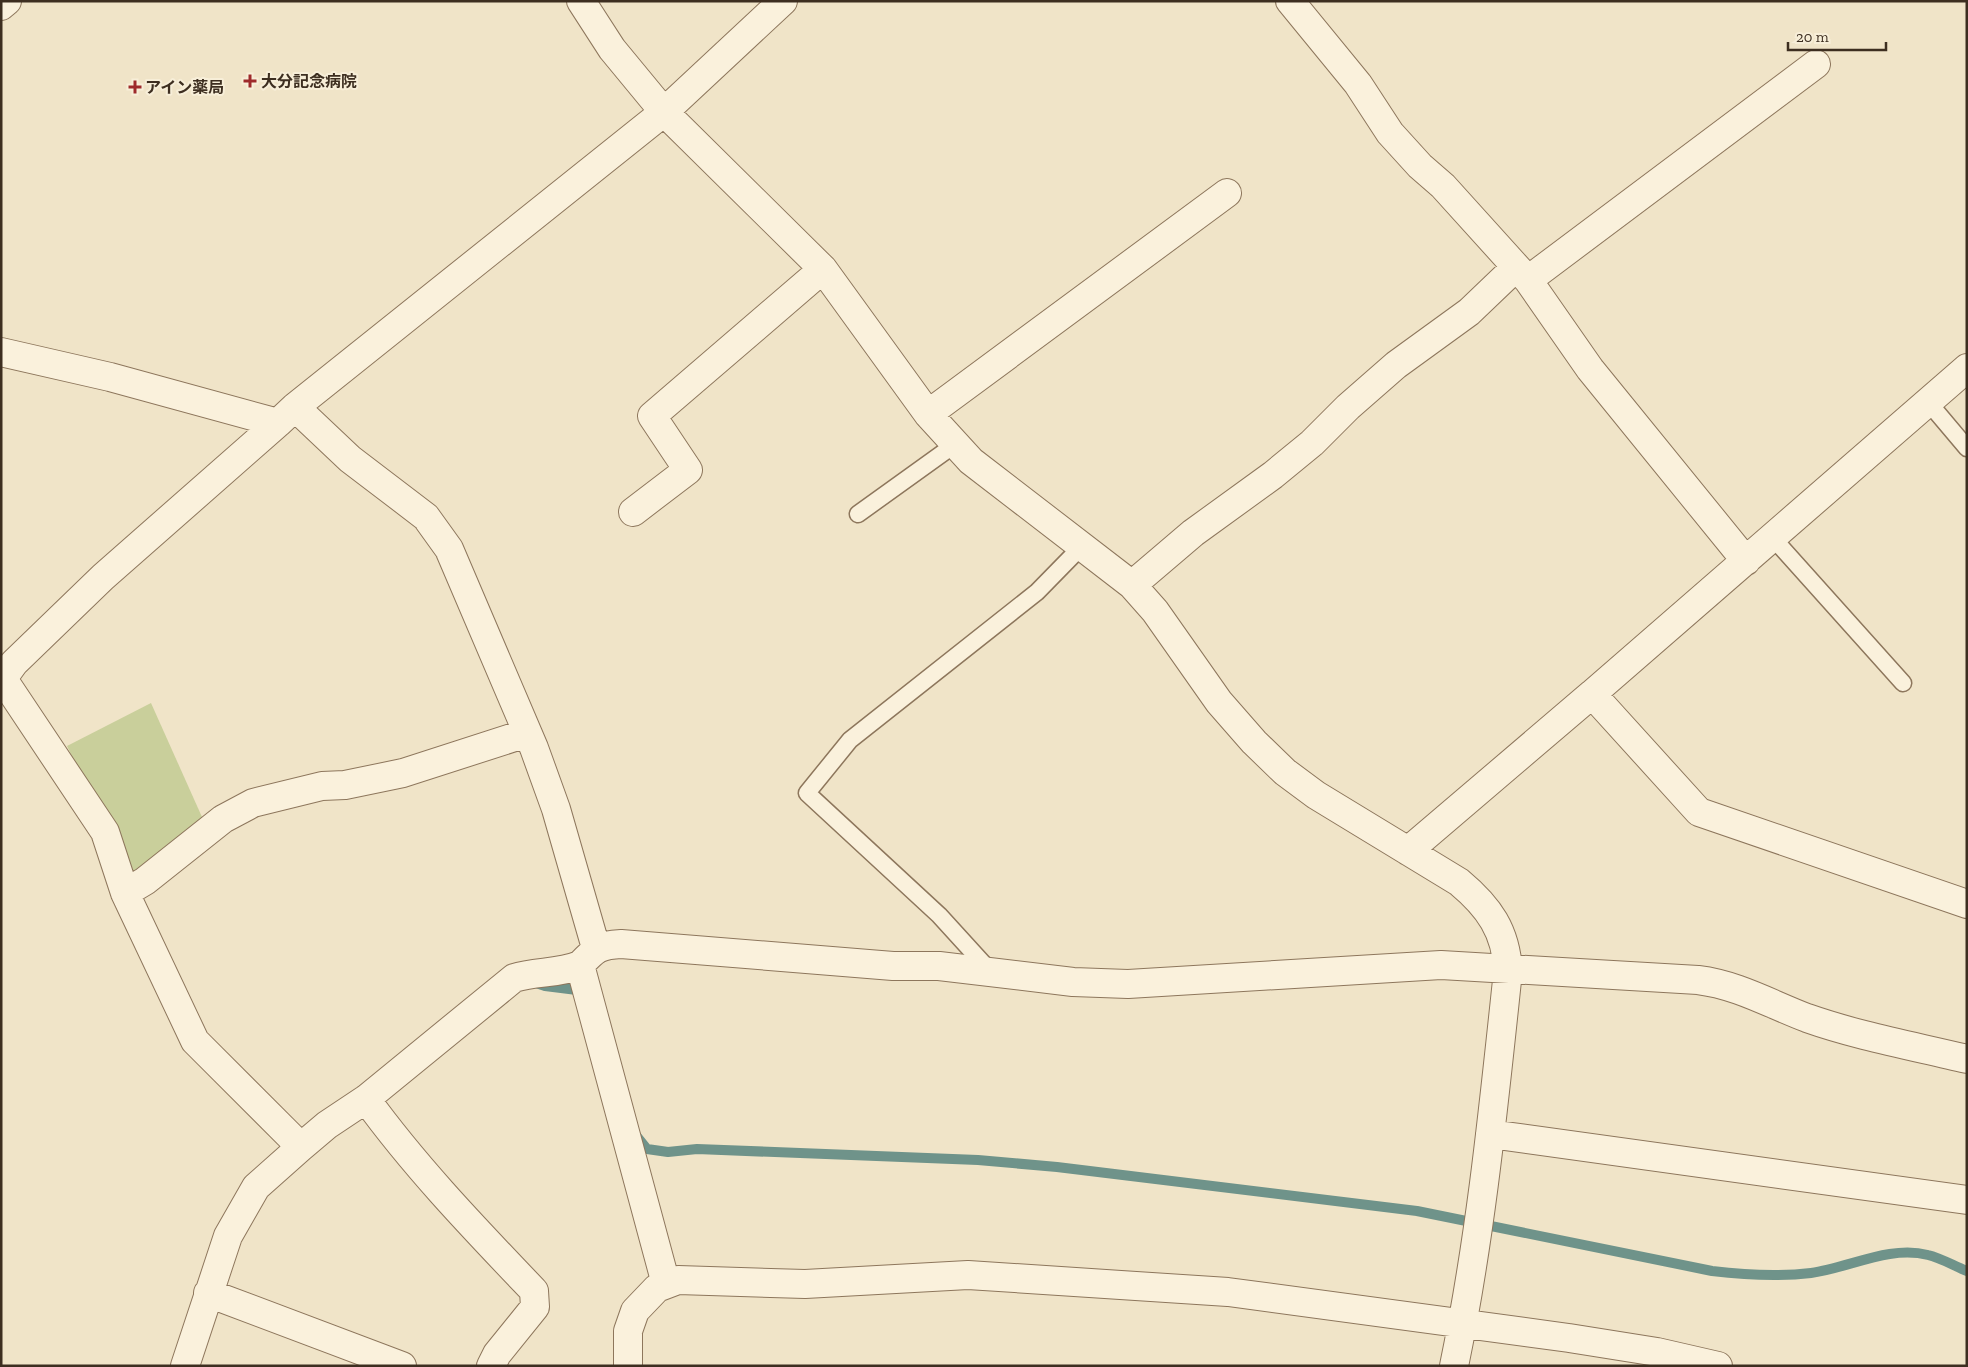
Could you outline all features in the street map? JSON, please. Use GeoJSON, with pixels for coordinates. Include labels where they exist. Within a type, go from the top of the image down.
{"type":"FeatureCollection","features":[{"type":"Feature","properties":{"kind":"street"},"geometry":{"type":"LineString","coordinates":[[1,6],[7,1]]}},
{"type":"Feature","properties":{"kind":"street"},"geometry":{"type":"LineString","coordinates":[[581,1],[612,49],[664,112],[823,269],[928,414],[954,445],[971,461],[1132,585],[1155,611],[1219,702],[1254,742],[1285,772],[1316,795],[1459,882],[1485,907],[1506,949],[1508,971],[1490,1134],[1463,1324],[1454,1366]]}},
{"type":"Feature","properties":{"kind":"street"},"geometry":{"type":"LineString","coordinates":[[301,1147],[194,1041],[125,893],[106,832],[2,680],[14,663],[102,577],[286,415],[664,112],[782,1]]}},
{"type":"Feature","properties":{"kind":"street"},"geometry":{"type":"LineString","coordinates":[[1290,1],[1358,84],[1390,133],[1420,166],[1443,186],[1522,274],[1590,369],[1746,561]]}},
{"type":"Feature","properties":{"kind":"street"},"geometry":{"type":"LineString","coordinates":[[1132,585],[1193,533],[1312,443],[1348,407],[1389,371],[1816,64]]}},
{"type":"Feature","properties":{"kind":"street"},"geometry":{"type":"LineString","coordinates":[[928,414],[1227,193]]}},
{"type":"Feature","properties":{"kind":"street"},"geometry":{"type":"LineString","coordinates":[[633,512],[688,470],[652,416],[823,269]]}},
{"type":"Feature","properties":{"kind":"street"},"geometry":{"type":"LineString","coordinates":[[1,352],[286,415],[350,459],[426,517],[449,549],[527,733],[556,808],[588,957],[666,1284]]}},
{"type":"Feature","properties":{"kind":"street"},"geometry":{"type":"LineString","coordinates":[[1408,852],[1929,404],[1967,368]]}},
{"type":"Feature","properties":{"kind":"street"},"geometry":{"type":"LineString","coordinates":[[1592,694],[1699,812],[1967,904]]}},
{"type":"Feature","properties":{"kind":"street"},"geometry":{"type":"LineString","coordinates":[[125,893],[145,881],[223,818],[253,802],[322,786],[344,785],[403,773],[527,733]]}},
{"type":"Feature","properties":{"kind":"street"},"geometry":{"type":"LineString","coordinates":[[185,1366],[228,1236],[256,1187],[327,1125],[366,1099],[514,978],[532,972],[565,971],[588,957],[622,944],[745,955],[990,971],[1073,982],[1128,984],[1442,965],[1508,971],[1718,983],[1738,988],[1807,1018],[1867,1035],[1967,1059]]}},
{"type":"Feature","properties":{"kind":"street"},"geometry":{"type":"LineString","coordinates":[[366,1099],[393,1136],[435,1186],[534,1291],[535,1307],[497,1354],[491,1366]]}},
{"type":"Feature","properties":{"kind":"street"},"geometry":{"type":"LineString","coordinates":[[1490,1134],[1967,1200]]}},
{"type":"Feature","properties":{"kind":"street"},"geometry":{"type":"LineString","coordinates":[[628,1366],[628,1331],[632,1316],[646,1298],[666,1284],[690,1280],[804,1284],[968,1275],[1189,1288],[1658,1352],[1718,1366]]}},
{"type":"Feature","properties":{"kind":"street"},"geometry":{"type":"LineString","coordinates":[[208,1293],[402,1366]]}},
{"type":"Feature","properties":{"kind":"lane"},"geometry":{"type":"LineString","coordinates":[[1929,404],[1967,448]]}},
{"type":"Feature","properties":{"kind":"lane"},"geometry":{"type":"LineString","coordinates":[[858,514],[954,445]]}},
{"type":"Feature","properties":{"kind":"lane"},"geometry":{"type":"LineString","coordinates":[[1773,538],[1903,684]]}},
{"type":"Feature","properties":{"kind":"lane"},"geometry":{"type":"LineString","coordinates":[[990,971],[939,915],[807,792],[850,740],[1037,592],[1082,545]]}},
{"type":"Feature","properties":{"kind":"green space"},"geometry":{"type":"Polygon","coordinates":[[[151,703],[202,817],[131,880],[67,746],[151,703]]]}},
{"type":"Feature","properties":{"kind":"waterway"},"geometry":{"type":"LineString","coordinates":[[533,982],[545,986],[585,991]]}},
{"type":"Feature","properties":{"kind":"waterway"},"geometry":{"type":"LineString","coordinates":[[635,1134],[647,1149],[668,1152],[697,1149],[978,1160],[1057,1167],[1417,1211],[1712,1271],[1774,1275],[1811,1273],[1869,1258],[1899,1253],[1933,1256],[1967,1271]]}},
{"type":"Feature","properties":{"kind":"place","name":"大分記念病院"},"geometry":{"type":"Point","coordinates":[250,81]}},
{"type":"Feature","properties":{"kind":"place","name":"アイン薬局"},"geometry":{"type":"Point","coordinates":[135,87]}}]}
